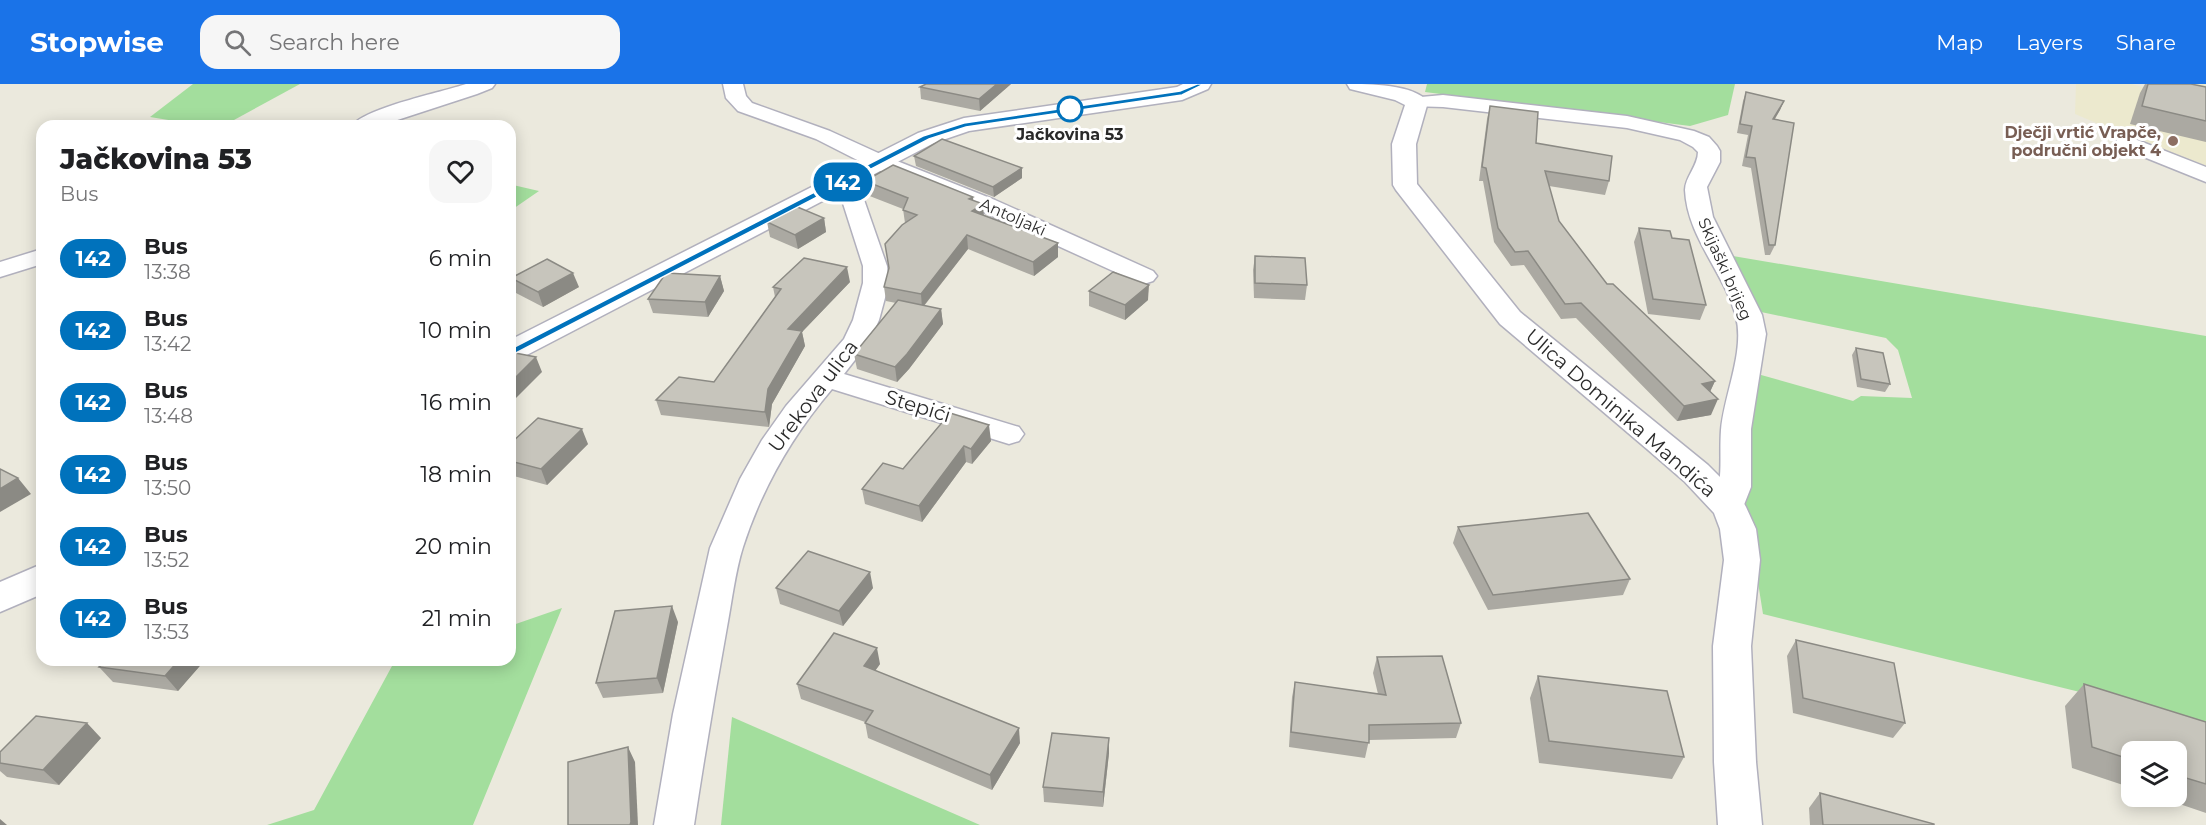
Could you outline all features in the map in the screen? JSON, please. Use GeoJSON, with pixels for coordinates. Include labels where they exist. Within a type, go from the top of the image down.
{"type":"FeatureCollection","features":[{"type":"Feature","properties":{"kind":"street"},"geometry":{"type":"LineString","coordinates":[[373,120],[485,84]]}},
{"type":"Feature","properties":{"kind":"street","name":"Antoljaki"},"geometry":{"type":"LineString","coordinates":[[734,84],[736,98],[745,107],[823,135],[867,169],[987,205],[1144,276]]}},
{"type":"Feature","properties":{"kind":"street"},"geometry":{"type":"LineString","coordinates":[[516,349],[926,138],[964,125],[1182,93],[1200,84]]}},
{"type":"Feature","properties":{"kind":"street"},"geometry":{"type":"LineString","coordinates":[[1358,84],[1403,95],[1417,102]]}},
{"type":"Feature","properties":{"kind":"street","name":"Skijaški brijeg"},"geometry":{"type":"LineString","coordinates":[[1417,102],[1443,101],[1627,122],[1687,135],[1701,142],[1709,151],[1709,162],[1696,187],[1701,217],[1749,315],[1753,334],[1736,429],[1736,487],[1729,507]]}},
{"type":"Feature","properties":{"kind":"street","name":"Ulica Dominika Mandića"},"geometry":{"type":"LineString","coordinates":[[1417,102],[1404,144],[1405,185],[1510,318],[1667,447],[1729,507],[1738,529],[1742,560],[1732,646],[1735,762],[1740,825]]}},
{"type":"Feature","properties":{"kind":"street"},"geometry":{"type":"LineString","coordinates":[[2127,142],[2206,176]]}},
{"type":"Feature","properties":{"kind":"street","name":"Urekova ulica"},"geometry":{"type":"LineString","coordinates":[[674,825],[692,714],[726,548],[755,478],[773,447],[796,413],[856,342],[866,320],[876,283],[875,266],[851,194],[867,169]]}},
{"type":"Feature","properties":{"kind":"street"},"geometry":{"type":"LineString","coordinates":[[0,270],[36,258]]}},
{"type":"Feature","properties":{"kind":"street","name":"Stepići"},"geometry":{"type":"LineString","coordinates":[[826,378],[1009,434]]}},
{"type":"Feature","properties":{"kind":"street"},"geometry":{"type":"LineString","coordinates":[[0,598],[36,581]]}},
{"type":"Feature","properties":{"kind":"shaded area","name":"Dječji vrtić Vrapče, područni objekt 4"},"geometry":{"type":"Polygon","coordinates":[[[2076,84],[2132,84],[2168,95],[2175,84],[2206,84],[2206,169],[2075,114],[2076,84]]]}},
{"type":"Feature","properties":{"kind":"green space"},"geometry":{"type":"Polygon","coordinates":[[[193,84],[300,84],[234,120],[168,120],[150,117],[193,84]]]}},
{"type":"Feature","properties":{"kind":"green space"},"geometry":{"type":"Polygon","coordinates":[[[1427,84],[1735,84],[1728,115],[1690,126],[1425,92],[1427,84]]]}},
{"type":"Feature","properties":{"kind":"green space"},"geometry":{"type":"Polygon","coordinates":[[[516,186],[539,191],[516,207],[516,186]]]}},
{"type":"Feature","properties":{"kind":"green space"},"geometry":{"type":"Polygon","coordinates":[[[1727,255],[2206,336],[2206,723],[1763,614],[1742,481],[1754,373],[1853,401],[1861,396],[1912,398],[1898,350],[1886,338],[1761,312],[1727,255]]]}},
{"type":"Feature","properties":{"kind":"green space"},"geometry":{"type":"Polygon","coordinates":[[[562,608],[473,825],[267,825],[314,810],[392,666],[516,666],[516,624],[562,608]]]}},
{"type":"Feature","properties":{"kind":"green space"},"geometry":{"type":"Polygon","coordinates":[[[732,717],[980,825],[721,825],[732,717]]]}},
{"type":"Feature","properties":{"kind":"building"},"geometry":{"type":"Polygon","coordinates":[[[926,84],[997,84],[979,99],[920,87],[926,84]]]}},
{"type":"Feature","properties":{"kind":"building"},"geometry":{"type":"Polygon","coordinates":[[[2148,84],[2191,84],[2206,87],[2206,121],[2142,106],[2148,84]]]}},
{"type":"Feature","properties":{"kind":"building"},"geometry":{"type":"Polygon","coordinates":[[[1746,92],[1784,101],[1773,119],[1794,123],[1775,245],[1769,245],[1755,158],[1746,157],[1752,126],[1740,124],[1746,92]]]}},
{"type":"Feature","properties":{"kind":"building"},"geometry":{"type":"Polygon","coordinates":[[[1490,106],[1538,112],[1536,143],[1612,156],[1609,181],[1545,171],[1559,221],[1607,284],[1613,284],[1715,381],[1702,384],[1718,399],[1684,406],[1581,303],[1565,304],[1528,251],[1515,252],[1498,228],[1486,168],[1482,167],[1490,106]]]}},
{"type":"Feature","properties":{"kind":"building"},"geometry":{"type":"Polygon","coordinates":[[[942,139],[1022,168],[993,187],[914,156],[942,139]]]}},
{"type":"Feature","properties":{"kind":"building"},"geometry":{"type":"Polygon","coordinates":[[[893,165],[973,197],[969,199],[983,204],[972,211],[1058,243],[1033,262],[967,235],[921,294],[884,287],[889,268],[885,244],[902,225],[917,215],[903,210],[908,198],[865,181],[893,165]]]}},
{"type":"Feature","properties":{"kind":"building"},"geometry":{"type":"Polygon","coordinates":[[[795,206],[824,218],[795,235],[767,222],[795,206]]]}},
{"type":"Feature","properties":{"kind":"building"},"geometry":{"type":"Polygon","coordinates":[[[1639,228],[1670,231],[1672,238],[1689,240],[1706,305],[1653,299],[1639,228]]]}},
{"type":"Feature","properties":{"kind":"building"},"geometry":{"type":"Polygon","coordinates":[[[1255,256],[1305,258],[1307,285],[1255,283],[1255,256]]]}},
{"type":"Feature","properties":{"kind":"building"},"geometry":{"type":"Polygon","coordinates":[[[804,258],[847,267],[788,329],[802,331],[768,389],[765,412],[656,400],[679,377],[714,382],[781,289],[773,287],[804,258]]]}},
{"type":"Feature","properties":{"kind":"building"},"geometry":{"type":"Polygon","coordinates":[[[547,259],[573,273],[538,292],[516,281],[516,275],[547,259]]]}},
{"type":"Feature","properties":{"kind":"building"},"geometry":{"type":"Polygon","coordinates":[[[1113,272],[1149,285],[1125,305],[1089,291],[1113,272]]]}},
{"type":"Feature","properties":{"kind":"building"},"geometry":{"type":"Polygon","coordinates":[[[666,273],[720,276],[705,302],[648,299],[666,273]]]}},
{"type":"Feature","properties":{"kind":"building"},"geometry":{"type":"Polygon","coordinates":[[[898,300],[941,309],[895,367],[854,354],[898,300]]]}},
{"type":"Feature","properties":{"kind":"building"},"geometry":{"type":"Polygon","coordinates":[[[1856,348],[1883,353],[1890,384],[1861,379],[1856,348]]]}},
{"type":"Feature","properties":{"kind":"building"},"geometry":{"type":"Polygon","coordinates":[[[516,353],[536,357],[516,377],[516,353]]]}},
{"type":"Feature","properties":{"kind":"building"},"geometry":{"type":"Polygon","coordinates":[[[950,413],[989,425],[971,449],[964,446],[919,506],[862,489],[883,463],[903,469],[950,413]]]}},
{"type":"Feature","properties":{"kind":"building"},"geometry":{"type":"Polygon","coordinates":[[[538,418],[582,429],[541,469],[516,463],[516,438],[538,418]]]}},
{"type":"Feature","properties":{"kind":"building"},"geometry":{"type":"Polygon","coordinates":[[[0,469],[18,478],[0,489],[0,469]]]}},
{"type":"Feature","properties":{"kind":"building"},"geometry":{"type":"Polygon","coordinates":[[[1588,513],[1630,579],[1493,595],[1458,527],[1588,513]]]}},
{"type":"Feature","properties":{"kind":"building"},"geometry":{"type":"Polygon","coordinates":[[[808,551],[870,572],[839,611],[776,588],[808,551]]]}},
{"type":"Feature","properties":{"kind":"building"},"geometry":{"type":"Polygon","coordinates":[[[672,606],[657,678],[596,683],[615,611],[672,606]]]}},
{"type":"Feature","properties":{"kind":"building"},"geometry":{"type":"Polygon","coordinates":[[[834,633],[877,648],[864,666],[1019,728],[990,775],[865,723],[873,711],[797,684],[834,633]]]}},
{"type":"Feature","properties":{"kind":"building"},"geometry":{"type":"Polygon","coordinates":[[[1796,640],[1894,663],[1905,723],[1803,698],[1796,640]]]}},
{"type":"Feature","properties":{"kind":"building"},"geometry":{"type":"Polygon","coordinates":[[[1442,656],[1461,723],[1369,725],[1369,743],[1291,732],[1295,682],[1386,695],[1377,657],[1442,656]]]}},
{"type":"Feature","properties":{"kind":"building"},"geometry":{"type":"Polygon","coordinates":[[[100,666],[174,666],[165,676],[100,666]]]}},
{"type":"Feature","properties":{"kind":"building"},"geometry":{"type":"Polygon","coordinates":[[[1538,676],[1667,691],[1684,757],[1549,741],[1538,676]]]}},
{"type":"Feature","properties":{"kind":"building"},"geometry":{"type":"Polygon","coordinates":[[[2084,684],[2206,722],[2206,784],[2187,778],[2187,741],[2121,741],[2121,756],[2092,747],[2084,684]]]}},
{"type":"Feature","properties":{"kind":"building"},"geometry":{"type":"Polygon","coordinates":[[[36,716],[87,723],[43,770],[0,763],[0,752],[36,716]]]}},
{"type":"Feature","properties":{"kind":"building"},"geometry":{"type":"Polygon","coordinates":[[[1052,733],[1109,738],[1103,792],[1043,787],[1052,733]]]}},
{"type":"Feature","properties":{"kind":"building"},"geometry":{"type":"Polygon","coordinates":[[[628,747],[630,825],[568,825],[568,762],[628,747]]]}},
{"type":"Feature","properties":{"kind":"building"},"geometry":{"type":"Polygon","coordinates":[[[1820,793],[1934,824],[1934,825],[1823,825],[1820,793]]]}},
{"type":"Feature","properties":{"kind":"bus line","name":"142"},"geometry":{"type":"LineString","coordinates":[[516,349],[926,138],[964,125],[999,118],[1182,93],[1200,84]]}},
{"type":"Feature","properties":{"kind":"place","name":"Jačkovina 53"},"geometry":{"type":"Point","coordinates":[1070,109]}},
{"type":"Feature","properties":{"kind":"place","name":"Dječji vrtić Vrapče, područni objekt 4"},"geometry":{"type":"Point","coordinates":[2173,141]}}]}
